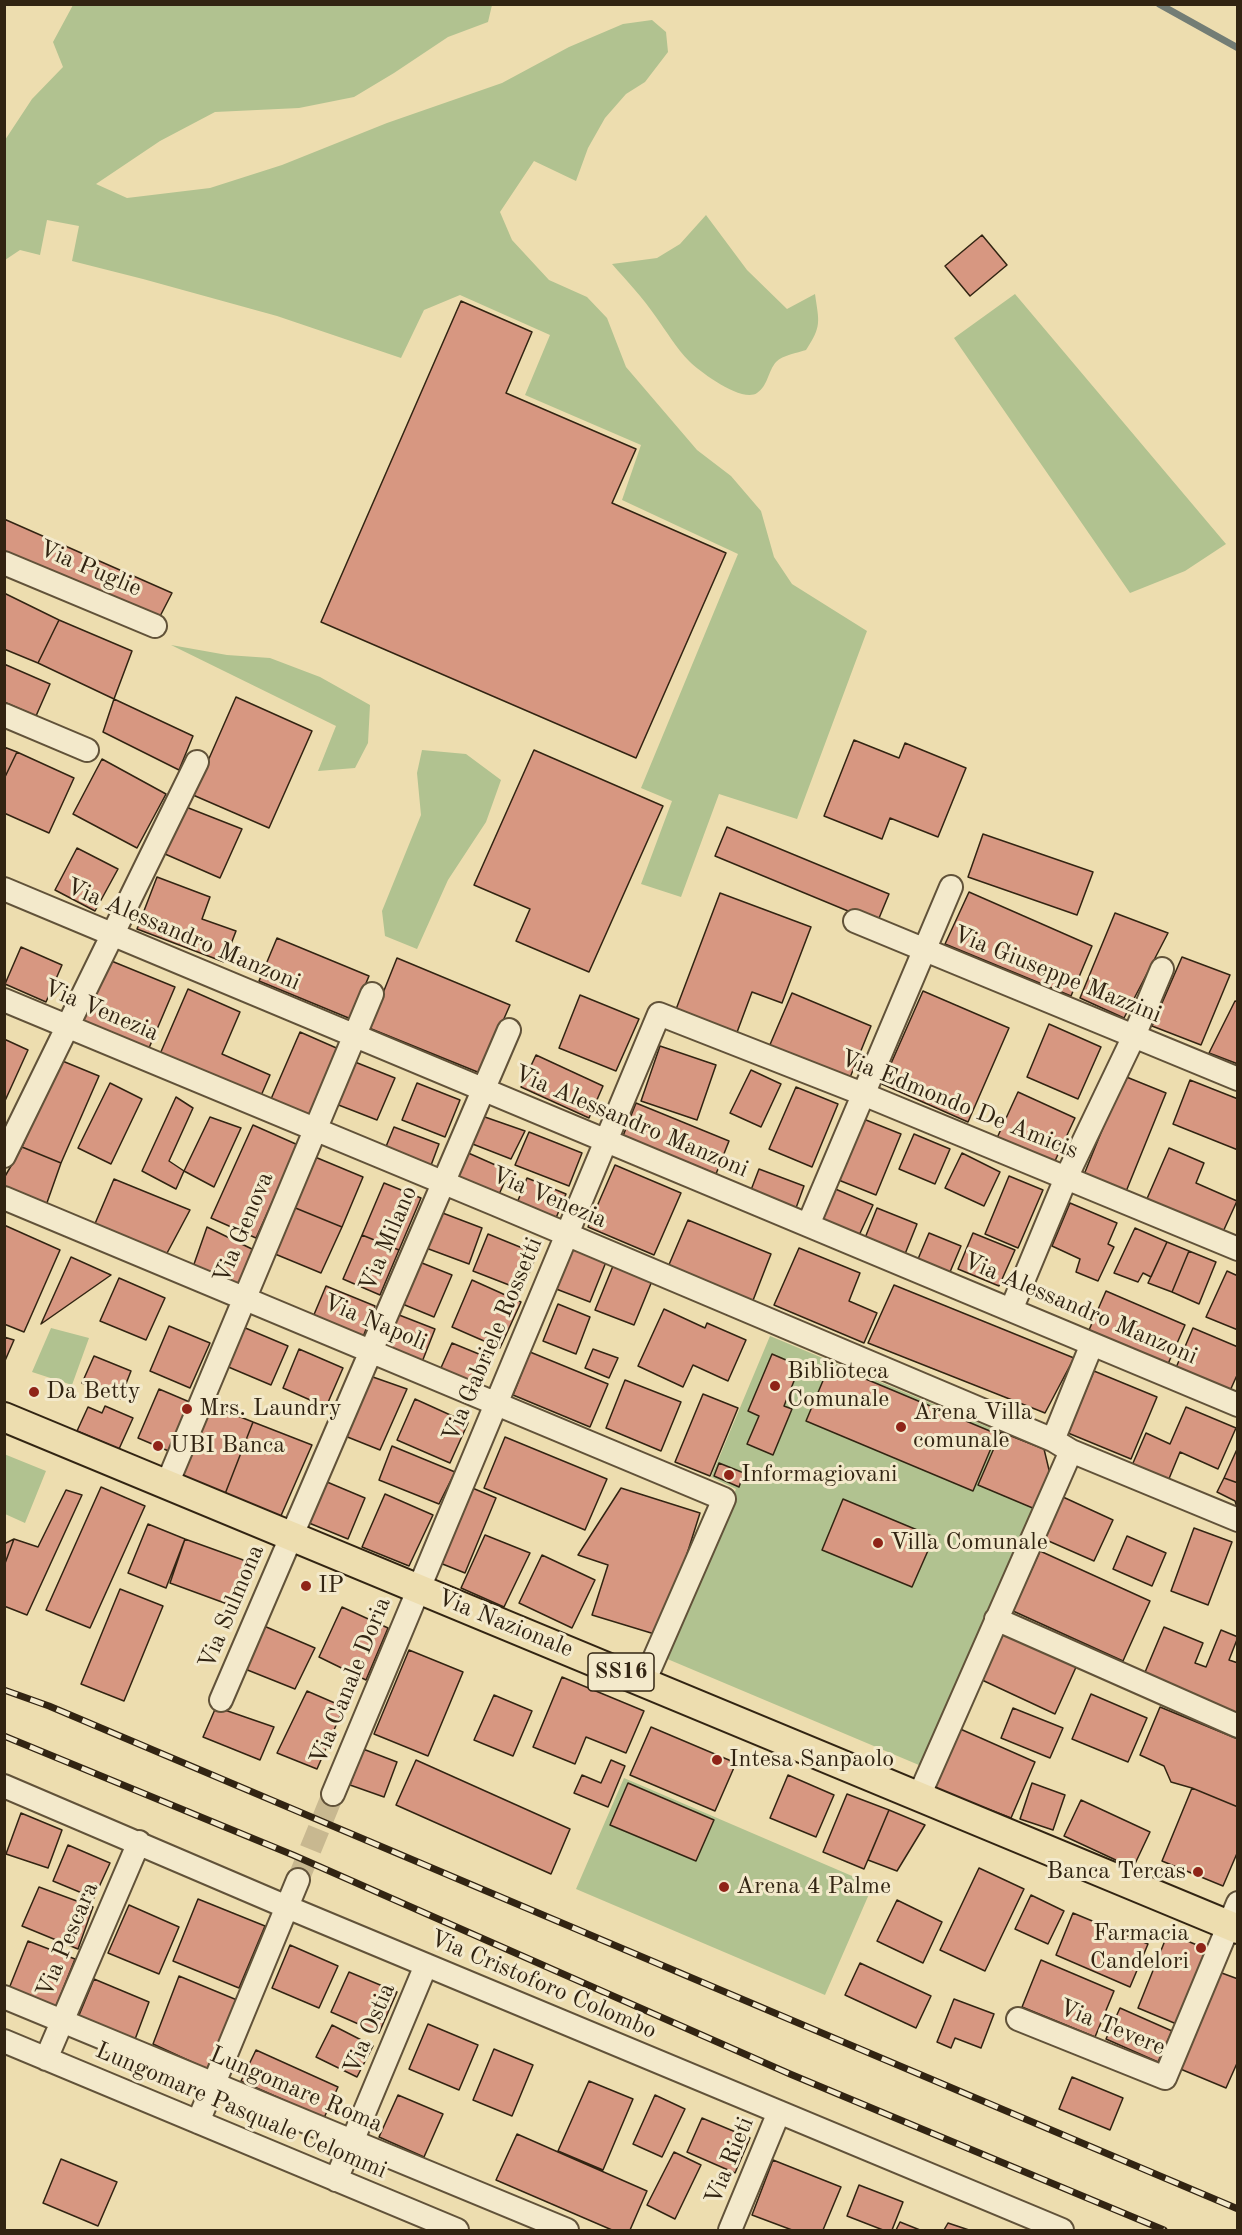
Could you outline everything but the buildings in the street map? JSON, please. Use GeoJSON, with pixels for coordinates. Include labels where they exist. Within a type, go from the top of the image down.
{"type":"FeatureCollection","features":[{"type":"Feature","properties":{"kind":"main road","name":"Via Nazionale"},"geometry":{"type":"LineString","coordinates":[[4,1417],[919,1796],[1235,1919]]}},
{"type":"Feature","properties":{"kind":"street","name":"Via Puglie"},"geometry":{"type":"LineString","coordinates":[[4,563],[155,626]]}},
{"type":"Feature","properties":{"kind":"street"},"geometry":{"type":"LineString","coordinates":[[4,715],[87,750]]}},
{"type":"Feature","properties":{"kind":"street"},"geometry":{"type":"LineString","coordinates":[[4,1156],[197,762]]}},
{"type":"Feature","properties":{"kind":"street"},"geometry":{"type":"LineString","coordinates":[[808,1225],[951,887]]}},
{"type":"Feature","properties":{"kind":"street","name":"Via Alessandro Manzoni"},"geometry":{"type":"LineString","coordinates":[[4,889],[1238,1405]]}},
{"type":"Feature","properties":{"kind":"street","name":"Via Giuseppe Mazzini"},"geometry":{"type":"LineString","coordinates":[[855,921],[1238,1079]]}},
{"type":"Feature","properties":{"kind":"street"},"geometry":{"type":"LineString","coordinates":[[1011,1310],[1066,1178],[1134,1036],[1162,969]]}},
{"type":"Feature","properties":{"kind":"street","name":"Via Genova"},"geometry":{"type":"LineString","coordinates":[[166,1484],[372,994]]}},
{"type":"Feature","properties":{"kind":"street","name":"Via Venezia"},"geometry":{"type":"LineString","coordinates":[[4,1000],[443,1182],[1238,1520]]}},
{"type":"Feature","properties":{"kind":"street","name":"Via Edmondo De Amicis"},"geometry":{"type":"LineString","coordinates":[[659,1014],[863,1094],[1238,1249]]}},
{"type":"Feature","properties":{"kind":"street","name":"Via Gabriele Rossetti"},"geometry":{"type":"LineString","coordinates":[[418,1588],[659,1014]]}},
{"type":"Feature","properties":{"kind":"street","name":"Via Milano"},"geometry":{"type":"LineString","coordinates":[[292,1536],[509,1030]]}},
{"type":"Feature","properties":{"kind":"street","name":"Via Napoli"},"geometry":{"type":"LineString","coordinates":[[4,1198],[724,1499],[644,1682]]}},
{"type":"Feature","properties":{"kind":"street"},"geometry":{"type":"LineString","coordinates":[[919,1796],[996,1619],[1062,1445],[1092,1344]]}},
{"type":"Feature","properties":{"kind":"street","name":"Via Sulmona"},"geometry":{"type":"LineString","coordinates":[[221,1700],[292,1536]]}},
{"type":"Feature","properties":{"kind":"street","name":"Via Canale Doria"},"geometry":{"type":"LineString","coordinates":[[333,1794],[418,1588]]}},
{"type":"Feature","properties":{"kind":"street"},"geometry":{"type":"LineString","coordinates":[[996,1619],[1238,1726]]}},
{"type":"Feature","properties":{"kind":"street","name":"Via Cristoforo Colombo"},"geometry":{"type":"LineString","coordinates":[[4,1786],[287,1907],[1062,2230]]}},
{"type":"Feature","properties":{"kind":"street","name":"Via Pescara"},"geometry":{"type":"LineString","coordinates":[[46,2059],[139,1842]]}},
{"type":"Feature","properties":{"kind":"street"},"geometry":{"type":"LineString","coordinates":[[198,2122],[298,1880]]}},
{"type":"Feature","properties":{"kind":"street","name":"Via Tevere"},"geometry":{"type":"LineString","coordinates":[[1018,2019],[1165,2078],[1235,1919]]}},
{"type":"Feature","properties":{"kind":"street","name":"Via Ostia"},"geometry":{"type":"LineString","coordinates":[[336,2180],[426,1965]]}},
{"type":"Feature","properties":{"kind":"street","name":"Lungomare Roma"},"geometry":{"type":"LineString","coordinates":[[4,1996],[567,2230]]}},
{"type":"Feature","properties":{"kind":"street","name":"Lungomare Pasquale Celommi"},"geometry":{"type":"LineString","coordinates":[[4,2041],[458,2230]]}},
{"type":"Feature","properties":{"kind":"street","name":"Via Rieti"},"geometry":{"type":"LineString","coordinates":[[730,2230],[779,2112]]}},
{"type":"Feature","properties":{"kind":"green space"},"geometry":{"type":"Polygon","coordinates":[[[73,5],[492,5],[488,22],[448,37],[354,97],[299,108],[215,112],[160,141],[96,184],[127,198],[210,188],[282,165],[387,123],[502,83],[569,47],[623,24],[652,20],[666,32],[668,52],[645,82],[626,94],[605,118],[588,148],[576,181],[534,161],[500,212],[512,240],[549,280],[587,297],[607,318],[626,367],[697,450],[731,476],[761,511],[774,557],[792,584],[867,631],[797,819],[719,794],[681,897],[641,884],[672,801],[641,788],[738,554],[622,500],[641,445],[525,395],[550,335],[460,295],[424,310],[401,358],[277,316],[72,261],[79,226],[47,220],[40,255],[20,250],[5,260],[5,140],[32,99],[63,67],[53,42],[73,5]]]}},
{"type":"Feature","properties":{"kind":"green space"},"geometry":{"type":"Polygon","coordinates":[[[706,215],[747,270],[787,309],[815,294],[818,324],[815,335],[806,350],[786,356],[776,362],[761,390],[750,395],[722,385],[689,361],[646,303],[612,264],[657,258],[680,244],[706,215]]]}},
{"type":"Feature","properties":{"kind":"green space"},"geometry":{"type":"Polygon","coordinates":[[[1015,294],[1226,544],[1185,571],[1130,593],[954,338],[1015,294]]]}},
{"type":"Feature","properties":{"kind":"green space"},"geometry":{"type":"Polygon","coordinates":[[[171,645],[227,655],[270,658],[320,677],[370,705],[368,743],[355,768],[318,771],[336,726],[171,645]]]}},
{"type":"Feature","properties":{"kind":"green space"},"geometry":{"type":"Polygon","coordinates":[[[422,750],[466,754],[501,780],[486,822],[448,880],[417,949],[385,936],[382,911],[421,815],[417,773],[422,750]]]}},
{"type":"Feature","properties":{"kind":"green space"},"geometry":{"type":"Polygon","coordinates":[[[51,1328],[89,1338],[72,1385],[32,1372],[51,1328]]]}},
{"type":"Feature","properties":{"kind":"green space"},"geometry":{"type":"Polygon","coordinates":[[[770,1336],[1000,1432],[978,1484],[1036,1508],[926,1768],[665,1658],[736,1489],[711,1477],[770,1336]]]}},
{"type":"Feature","properties":{"kind":"green space"},"geometry":{"type":"Polygon","coordinates":[[[4,1454],[46,1471],[25,1523],[5,1514],[4,1454]]]}},
{"type":"Feature","properties":{"kind":"green space","name":"Arena 4 Palme"},"geometry":{"type":"Polygon","coordinates":[[[624,1778],[873,1885],[825,1995],[576,1889],[624,1778]]]}},
{"type":"Feature","properties":{"kind":"waterway"},"geometry":{"type":"LineString","coordinates":[[1159,4],[1238,48]]}},
{"type":"Feature","properties":{"kind":"tunnel"},"geometry":{"type":"LineString","coordinates":[[298,1880],[333,1794]]}},
{"type":"Feature","properties":{"kind":"railway"},"geometry":{"type":"LineString","coordinates":[[4,1690],[49,1706],[1238,2209]]}},
{"type":"Feature","properties":{"kind":"railway"},"geometry":{"type":"LineString","coordinates":[[4,1736],[293,1855],[790,2074],[1164,2230]]}},
{"type":"Feature","properties":{"kind":"place","name":"Biblioteca Comunale"},"geometry":{"type":"Point","coordinates":[775,1386]}},
{"type":"Feature","properties":{"kind":"place","name":"Da Betty"},"geometry":{"type":"Point","coordinates":[34,1392]}},
{"type":"Feature","properties":{"kind":"place","name":"Mrs. Laundry"},"geometry":{"type":"Point","coordinates":[187,1409]}},
{"type":"Feature","properties":{"kind":"place","name":"Arena Villa comunale"},"geometry":{"type":"Point","coordinates":[901,1427]}},
{"type":"Feature","properties":{"kind":"place","name":"UBI Banca"},"geometry":{"type":"Point","coordinates":[158,1446]}},
{"type":"Feature","properties":{"kind":"place","name":"Informagiovani"},"geometry":{"type":"Point","coordinates":[729,1475]}},
{"type":"Feature","properties":{"kind":"place","name":"Villa Comunale"},"geometry":{"type":"Point","coordinates":[878,1543]}},
{"type":"Feature","properties":{"kind":"place","name":"IP"},"geometry":{"type":"Point","coordinates":[306,1586]}},
{"type":"Feature","properties":{"kind":"place","name":"Intesa Sanpaolo"},"geometry":{"type":"Point","coordinates":[717,1760]}},
{"type":"Feature","properties":{"kind":"place","name":"Banca Tercas"},"geometry":{"type":"Point","coordinates":[1198,1872]}},
{"type":"Feature","properties":{"kind":"place","name":"Arena 4 Palme"},"geometry":{"type":"Point","coordinates":[724,1887]}},
{"type":"Feature","properties":{"kind":"place","name":"Farmacia Candelori"},"geometry":{"type":"Point","coordinates":[1201,1948]}}]}
